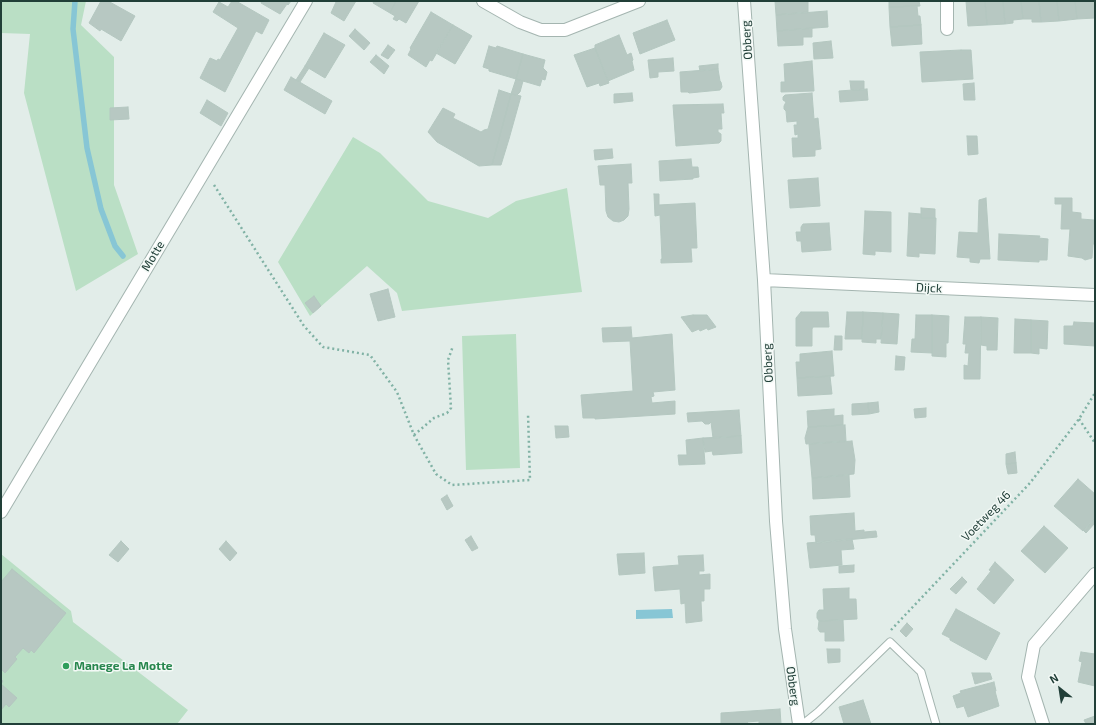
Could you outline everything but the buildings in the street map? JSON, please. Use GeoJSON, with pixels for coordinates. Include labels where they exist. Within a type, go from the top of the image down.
{"type":"FeatureCollection","features":[{"type":"Feature","properties":{"kind":"street","name":"Motte"},"geometry":{"type":"LineString","coordinates":[[1,512],[306,1]]}},
{"type":"Feature","properties":{"kind":"street"},"geometry":{"type":"LineString","coordinates":[[483,1],[520,22],[541,30],[565,30],[639,1]]}},
{"type":"Feature","properties":{"kind":"street","name":"Obberg"},"geometry":{"type":"LineString","coordinates":[[744,1],[764,280],[776,521],[785,629],[799,724]]}},
{"type":"Feature","properties":{"kind":"street"},"geometry":{"type":"LineString","coordinates":[[947,1],[947,29]]}},
{"type":"Feature","properties":{"kind":"street","name":"Dijck"},"geometry":{"type":"LineString","coordinates":[[764,280],[1095,295]]}},
{"type":"Feature","properties":{"kind":"street"},"geometry":{"type":"LineString","coordinates":[[1043,724],[1028,677],[1034,645],[1095,574]]}},
{"type":"Feature","properties":{"kind":"lane"},"geometry":{"type":"LineString","coordinates":[[803,724],[818,712],[890,642],[921,672],[936,724]]}},
{"type":"Feature","properties":{"kind":"path"},"geometry":{"type":"LineString","coordinates":[[205,171],[304,326],[323,348],[370,355],[397,392],[423,454],[436,474],[452,485],[530,480],[528,414]]}},
{"type":"Feature","properties":{"kind":"path"},"geometry":{"type":"LineString","coordinates":[[414,435],[434,418],[447,413],[451,408],[448,360],[453,346]]}},
{"type":"Feature","properties":{"kind":"path","name":"Voetweg 46"},"geometry":{"type":"LineString","coordinates":[[890,642],[884,637],[900,618],[1030,483],[1079,419],[1095,393]]}},
{"type":"Feature","properties":{"kind":"path"},"geometry":{"type":"LineString","coordinates":[[1079,419],[1095,443]]}},
{"type":"Feature","properties":{"kind":"green space"},"geometry":{"type":"Polygon","coordinates":[[[1,1],[86,1],[81,25],[114,57],[114,185],[138,254],[76,291],[24,93],[30,34],[1,33],[1,1]]]}},
{"type":"Feature","properties":{"kind":"green space"},"geometry":{"type":"Polygon","coordinates":[[[353,137],[380,153],[428,201],[488,218],[516,201],[567,188],[582,292],[402,311],[397,293],[367,266],[310,316],[278,262],[353,137]]]}},
{"type":"Feature","properties":{"kind":"green space"},"geometry":{"type":"Polygon","coordinates":[[[516,334],[520,468],[466,470],[462,336],[516,334]]]}},
{"type":"Feature","properties":{"kind":"green space","name":"Manege La Motte"},"geometry":{"type":"Polygon","coordinates":[[[1,554],[71,611],[73,622],[188,710],[177,724],[1,724],[1,554]]]}},
{"type":"Feature","properties":{"kind":"water"},"geometry":{"type":"Polygon","coordinates":[[[672,609],[673,618],[636,619],[636,610],[672,609]]]}},
{"type":"Feature","properties":{"kind":"waterway"},"geometry":{"type":"LineString","coordinates":[[75,1],[73,29],[87,148],[101,209],[115,246],[123,256]]}},
{"type":"Feature","properties":{"kind":"place","name":"Manege La Motte"},"geometry":{"type":"Point","coordinates":[66,666]}}]}
